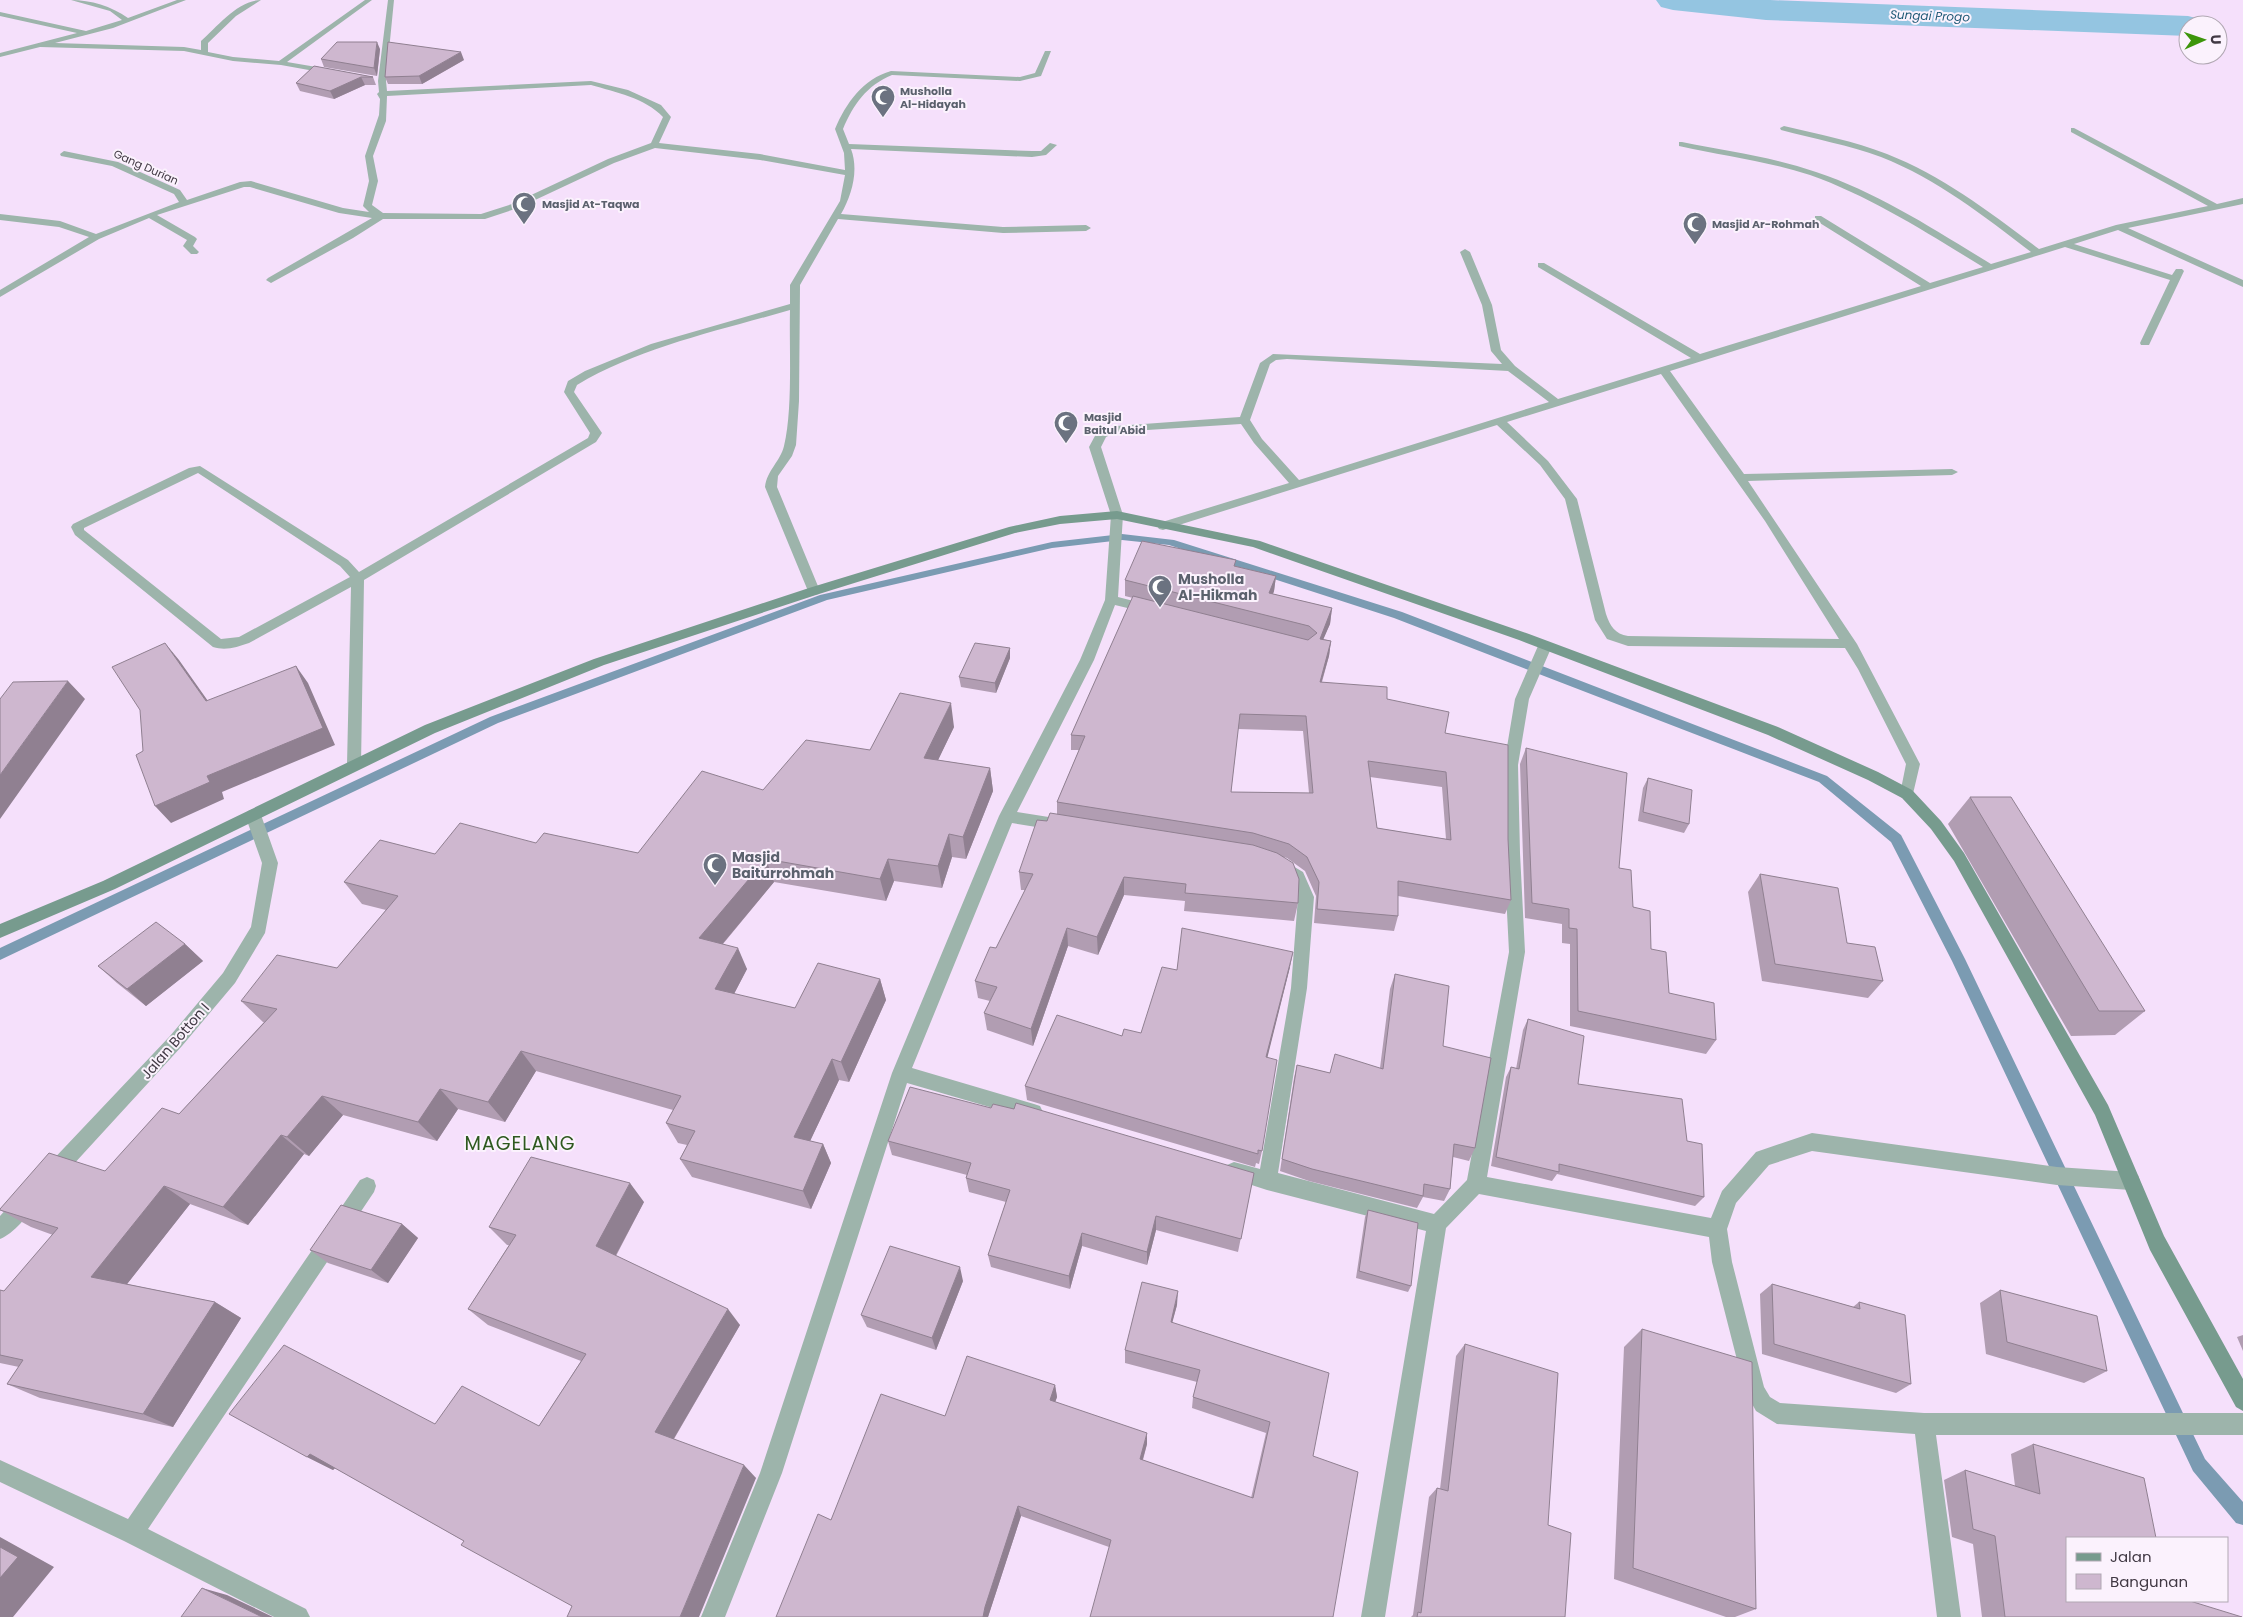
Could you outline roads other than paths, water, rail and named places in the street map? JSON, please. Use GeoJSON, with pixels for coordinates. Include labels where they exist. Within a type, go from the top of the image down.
{"type":"FeatureCollection","features":[{"type":"Feature","properties":{"kind":"main road"},"geometry":{"type":"LineString","coordinates":[[0,931],[255,821],[354,765],[430,729],[599,662],[814,591],[1012,530],[1060,520],[1117,520],[1163,526],[1256,544],[1545,646],[1773,731],[1907,794],[1936,824],[1959,857],[2102,1111],[2123,1181],[2243,1400]]}},
{"type":"Feature","properties":{"kind":"street"},"geometry":{"type":"LineString","coordinates":[[74,0],[112,10],[128,21]]}},
{"type":"Feature","properties":{"kind":"street"},"geometry":{"type":"LineString","coordinates":[[0,55],[88,34],[183,0]]}},
{"type":"Feature","properties":{"kind":"street"},"geometry":{"type":"LineString","coordinates":[[205,54],[204,43],[234,14],[258,0]]}},
{"type":"Feature","properties":{"kind":"street"},"geometry":{"type":"LineString","coordinates":[[281,63],[369,0]]}},
{"type":"Feature","properties":{"kind":"street"},"geometry":{"type":"LineString","coordinates":[[381,216],[367,206],[373,188],[374,172],[369,156],[379,131],[385,107],[378,80],[391,0]]}},
{"type":"Feature","properties":{"kind":"street"},"geometry":{"type":"LineString","coordinates":[[0,14],[88,34]]}},
{"type":"Feature","properties":{"kind":"street"},"geometry":{"type":"LineString","coordinates":[[41,45],[168,48],[281,63],[338,74]]}},
{"type":"Feature","properties":{"kind":"street"},"geometry":{"type":"LineString","coordinates":[[814,591],[771,487],[772,476],[790,445],[794,401],[795,285],[844,201],[850,173],[846,146],[839,129],[844,114],[856,98],[879,77],[891,73],[905,72],[1020,79],[1038,74],[1048,53]]}},
{"type":"Feature","properties":{"kind":"street"},"geometry":{"type":"LineString","coordinates":[[382,94],[591,83],[625,92],[658,107],[667,117],[654,145]]}},
{"type":"Feature","properties":{"kind":"street"},"geometry":{"type":"LineString","coordinates":[[1784,128],[1882,155],[1916,170],[2001,225],[2037,252]]}},
{"type":"Feature","properties":{"kind":"street"},"geometry":{"type":"LineString","coordinates":[[2074,130],[2217,207]]}},
{"type":"Feature","properties":{"kind":"street"},"geometry":{"type":"LineString","coordinates":[[1682,144],[1791,168],[1828,179],[1893,209],[1990,267]]}},
{"type":"Feature","properties":{"kind":"street"},"geometry":{"type":"LineString","coordinates":[[0,294],[96,237],[150,215],[244,184],[251,184],[342,211],[381,216],[482,216],[515,206],[611,161],[654,145],[760,158],[850,173]]}},
{"type":"Feature","properties":{"kind":"street"},"geometry":{"type":"LineString","coordinates":[[846,146],[1032,154],[1042,153],[1053,145]]}},
{"type":"Feature","properties":{"kind":"street","name":"Gang Durian"},"geometry":{"type":"LineString","coordinates":[[64,154],[115,164],[177,192],[185,204]]}},
{"type":"Feature","properties":{"kind":"street"},"geometry":{"type":"LineString","coordinates":[[1163,526],[2119,227],[2243,201]]}},
{"type":"Feature","properties":{"kind":"street"},"geometry":{"type":"LineString","coordinates":[[150,215],[192,239],[188,246],[194,252]]}},
{"type":"Feature","properties":{"kind":"street"},"geometry":{"type":"LineString","coordinates":[[271,280],[350,236],[381,216]]}},
{"type":"Feature","properties":{"kind":"street"},"geometry":{"type":"LineString","coordinates":[[836,216],[1003,230],[1086,228]]}},
{"type":"Feature","properties":{"kind":"street"},"geometry":{"type":"LineString","coordinates":[[0,217],[60,224],[96,237]]}},
{"type":"Feature","properties":{"kind":"street"},"geometry":{"type":"LineString","coordinates":[[1818,218],[1867,246],[1928,286]]}},
{"type":"Feature","properties":{"kind":"street"},"geometry":{"type":"LineString","coordinates":[[2119,227],[2243,284]]}},
{"type":"Feature","properties":{"kind":"street"},"geometry":{"type":"LineString","coordinates":[[2065,244],[2175,279]]}},
{"type":"Feature","properties":{"kind":"street"},"geometry":{"type":"LineString","coordinates":[[1465,252],[1487,305],[1496,351],[1511,368],[1557,403]]}},
{"type":"Feature","properties":{"kind":"street"},"geometry":{"type":"LineString","coordinates":[[2145,343],[2185,258]]}},
{"type":"Feature","properties":{"kind":"street"},"geometry":{"type":"LineString","coordinates":[[1541,265],[1699,358]]}},
{"type":"Feature","properties":{"kind":"street"},"geometry":{"type":"LineString","coordinates":[[354,765],[358,578],[344,563],[200,469],[185,474],[77,527],[79,532],[218,644],[230,644],[244,640],[358,578],[592,440],[596,433],[570,392],[572,383],[589,373],[655,346],[794,306]]}},
{"type":"Feature","properties":{"kind":"street"},"geometry":{"type":"LineString","coordinates":[[1244,420],[1265,363],[1273,357],[1287,356],[1511,368]]}},
{"type":"Feature","properties":{"kind":"street"},"geometry":{"type":"LineString","coordinates":[[1664,369],[1742,478],[1850,644],[1913,764],[1907,794]]}},
{"type":"Feature","properties":{"kind":"street"},"geometry":{"type":"LineString","coordinates":[[1244,420],[1258,441],[1297,484]]}},
{"type":"Feature","properties":{"kind":"street"},"geometry":{"type":"LineString","coordinates":[[713,1617],[771,1472],[901,1072],[1007,816],[1087,660],[1111,600],[1117,520],[1095,447],[1097,439],[1101,433],[1116,429],[1244,420]]}},
{"type":"Feature","properties":{"kind":"street"},"geometry":{"type":"LineString","coordinates":[[1499,421],[1544,462],[1571,499],[1599,614],[1606,632],[1611,636],[1619,640],[1628,641],[1850,644]]}},
{"type":"Feature","properties":{"kind":"street"},"geometry":{"type":"LineString","coordinates":[[1742,478],[1952,472]]}},
{"type":"Feature","properties":{"kind":"street"},"geometry":{"type":"LineString","coordinates":[[1111,600],[1157,612]]}},
{"type":"Feature","properties":{"kind":"street"},"geometry":{"type":"LineString","coordinates":[[1373,1617],[1437,1224],[1476,1184],[1517,952],[1512,852],[1511,765],[1522,699],[1545,646]]}},
{"type":"Feature","properties":{"kind":"street"},"geometry":{"type":"LineString","coordinates":[[1007,816],[1076,827]]}},
{"type":"Feature","properties":{"kind":"street","name":"Jalan Botton I"},"geometry":{"type":"LineString","coordinates":[[0,1230],[176,1041],[229,978],[259,928],[270,863],[255,821]]}},
{"type":"Feature","properties":{"kind":"street"},"geometry":{"type":"LineString","coordinates":[[1267,1181],[1299,988],[1306,897],[1297,876],[1280,864],[1273,862]]}},
{"type":"Feature","properties":{"kind":"street"},"geometry":{"type":"LineString","coordinates":[[901,1072],[1051,1117]]}},
{"type":"Feature","properties":{"kind":"street"},"geometry":{"type":"LineString","coordinates":[[2123,1181],[2058,1176],[1812,1142],[1763,1158],[1729,1197],[1717,1229],[1722,1262],[1755,1391],[1763,1404],[1777,1413],[1924,1424],[2241,1424]]}},
{"type":"Feature","properties":{"kind":"street"},"geometry":{"type":"LineString","coordinates":[[1220,1167],[1267,1181],[1437,1224]]}},
{"type":"Feature","properties":{"kind":"street"},"geometry":{"type":"LineString","coordinates":[[1476,1184],[1717,1229]]}},
{"type":"Feature","properties":{"kind":"street"},"geometry":{"type":"LineString","coordinates":[[132,1533],[367,1186]]}},
{"type":"Feature","properties":{"kind":"street"},"geometry":{"type":"LineString","coordinates":[[1924,1424],[1949,1617]]}},
{"type":"Feature","properties":{"kind":"street"},"geometry":{"type":"LineString","coordinates":[[0,1471],[132,1533],[298,1617]]}},
{"type":"Feature","properties":{"kind":"waterway","name":"Sungai Progo"},"geometry":{"type":"LineString","coordinates":[[1673,0],[1766,10],[2178,26]]}},
{"type":"Feature","properties":{"kind":"waterway"},"geometry":{"type":"LineString","coordinates":[[0,954],[494,720],[824,597],[1052,545],[1122,537],[1170,542],[1398,615],[1823,779],[1896,839],[1958,959],[2199,1465],[2243,1516]]}},
{"type":"Feature","properties":{"kind":"place","name":"Musholla Al-Hidayah"},"geometry":{"type":"Point","coordinates":[883,118]}},
{"type":"Feature","properties":{"kind":"place","name":"Masjid At-Taqwa"},"geometry":{"type":"Point","coordinates":[524,225]}},
{"type":"Feature","properties":{"kind":"place","name":"Masjid Ar-Rohmah"},"geometry":{"type":"Point","coordinates":[1695,245]}},
{"type":"Feature","properties":{"kind":"place","name":"Masjid Baitul Abid"},"geometry":{"type":"Point","coordinates":[1066,444]}},
{"type":"Feature","properties":{"kind":"place","name":"Musholla Al-Hikmah"},"geometry":{"type":"Point","coordinates":[1160,608]}},
{"type":"Feature","properties":{"kind":"place","name":"Masjid Baiturrohmah"},"geometry":{"type":"Point","coordinates":[715,886]}},
{"type":"Feature","properties":{"kind":"district","name":"MAGELANG"},"geometry":{"type":"Point","coordinates":[520,1143]}}]}
